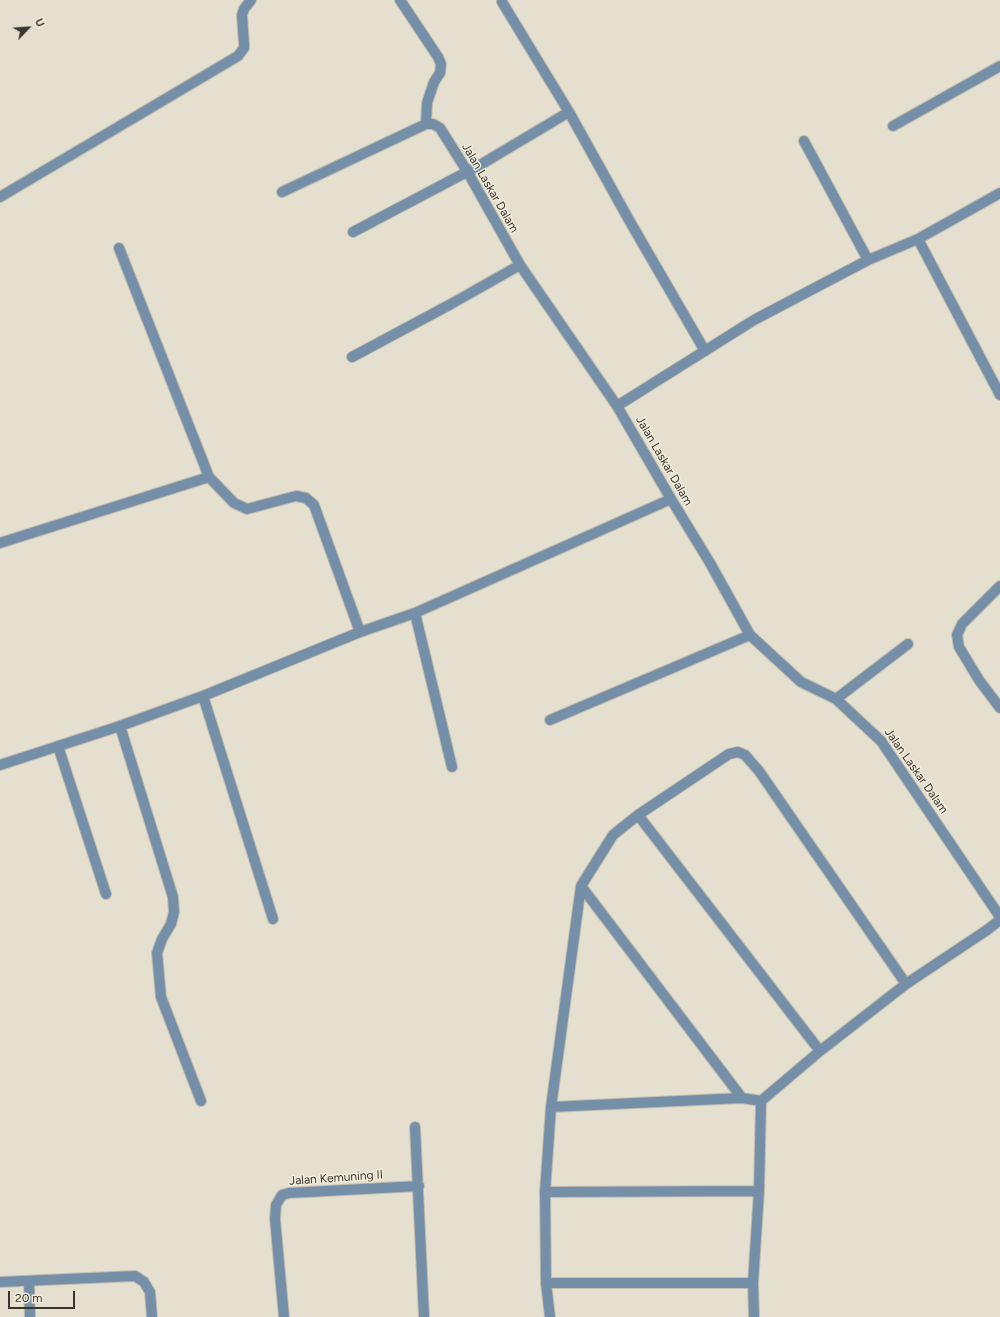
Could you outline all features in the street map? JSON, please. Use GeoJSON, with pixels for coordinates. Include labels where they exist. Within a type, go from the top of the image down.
{"type":"FeatureCollection","features":[{"type":"Feature","properties":{"kind":"street"},"geometry":{"type":"LineString","coordinates":[[0,197],[238,56],[242,51],[244,44],[242,15],[250,0]]}},
{"type":"Feature","properties":{"kind":"street"},"geometry":{"type":"LineString","coordinates":[[282,192],[426,124],[427,103],[434,82],[440,73],[441,64],[438,57],[400,0]]}},
{"type":"Feature","properties":{"kind":"street"},"geometry":{"type":"LineString","coordinates":[[502,2],[569,112],[629,220],[705,351]]}},
{"type":"Feature","properties":{"kind":"street"},"geometry":{"type":"LineString","coordinates":[[894,126],[1000,66]]}},
{"type":"Feature","properties":{"kind":"street"},"geometry":{"type":"LineString","coordinates":[[353,232],[480,165],[569,112]]}},
{"type":"Feature","properties":{"kind":"street","name":"Jalan Laskar Dalam"},"geometry":{"type":"LineString","coordinates":[[426,124],[433,124],[440,128],[467,171],[520,265],[617,406],[710,563],[750,635],[801,682],[836,699],[881,741],[1000,918]]}},
{"type":"Feature","properties":{"kind":"street"},"geometry":{"type":"LineString","coordinates":[[804,141],[868,260]]}},
{"type":"Feature","properties":{"kind":"street"},"geometry":{"type":"LineString","coordinates":[[617,406],[754,320],[868,260],[918,238],[1000,193]]}},
{"type":"Feature","properties":{"kind":"street"},"geometry":{"type":"LineString","coordinates":[[918,238],[1000,395]]}},
{"type":"Feature","properties":{"kind":"street"},"geometry":{"type":"LineString","coordinates":[[119,248],[209,477],[234,503],[247,509],[296,496],[306,498],[314,505],[360,632]]}},
{"type":"Feature","properties":{"kind":"street"},"geometry":{"type":"LineString","coordinates":[[352,357],[520,265]]}},
{"type":"Feature","properties":{"kind":"street"},"geometry":{"type":"LineString","coordinates":[[0,543],[209,477]]}},
{"type":"Feature","properties":{"kind":"street"},"geometry":{"type":"LineString","coordinates":[[0,765],[120,726],[203,696],[360,632],[415,613],[671,499]]}},
{"type":"Feature","properties":{"kind":"street"},"geometry":{"type":"LineString","coordinates":[[1000,586],[962,624],[957,635],[959,648],[979,680],[1000,708]]}},
{"type":"Feature","properties":{"kind":"street"},"geometry":{"type":"LineString","coordinates":[[415,613],[452,767]]}},
{"type":"Feature","properties":{"kind":"street"},"geometry":{"type":"LineString","coordinates":[[550,720],[750,635]]}},
{"type":"Feature","properties":{"kind":"street"},"geometry":{"type":"LineString","coordinates":[[836,699],[908,644]]}},
{"type":"Feature","properties":{"kind":"street"},"geometry":{"type":"LineString","coordinates":[[203,696],[272,919]]}},
{"type":"Feature","properties":{"kind":"street"},"geometry":{"type":"LineString","coordinates":[[120,726],[173,897],[174,912],[157,953],[161,997],[201,1101]]}},
{"type":"Feature","properties":{"kind":"street"},"geometry":{"type":"LineString","coordinates":[[58,746],[106,894]]}},
{"type":"Feature","properties":{"kind":"street"},"geometry":{"type":"LineString","coordinates":[[550,1317],[546,1283],[545,1192],[551,1107],[581,886],[613,834],[638,815],[729,754],[738,752],[745,755],[759,771],[906,984]]}},
{"type":"Feature","properties":{"kind":"street"},"geometry":{"type":"LineString","coordinates":[[638,815],[820,1051]]}},
{"type":"Feature","properties":{"kind":"street"},"geometry":{"type":"LineString","coordinates":[[581,886],[742,1098]]}},
{"type":"Feature","properties":{"kind":"street"},"geometry":{"type":"LineString","coordinates":[[754,1317],[753,1283],[759,1191],[761,1101],[820,1051],[906,984],[987,930],[1000,918]]}},
{"type":"Feature","properties":{"kind":"street"},"geometry":{"type":"LineString","coordinates":[[551,1107],[742,1098],[761,1101]]}},
{"type":"Feature","properties":{"kind":"street"},"geometry":{"type":"LineString","coordinates":[[415,1127],[419,1186],[424,1317]]}},
{"type":"Feature","properties":{"kind":"street","name":"Jalan Kemuning II"},"geometry":{"type":"LineString","coordinates":[[284,1317],[275,1220],[276,1205],[282,1195],[289,1193],[419,1186]]}},
{"type":"Feature","properties":{"kind":"street"},"geometry":{"type":"LineString","coordinates":[[545,1192],[759,1191]]}},
{"type":"Feature","properties":{"kind":"street"},"geometry":{"type":"LineString","coordinates":[[0,1282],[135,1276],[144,1282],[150,1292],[152,1317]]}},
{"type":"Feature","properties":{"kind":"street"},"geometry":{"type":"LineString","coordinates":[[29,1280],[30,1317]]}},
{"type":"Feature","properties":{"kind":"street"},"geometry":{"type":"LineString","coordinates":[[546,1283],[753,1283]]}}]}
